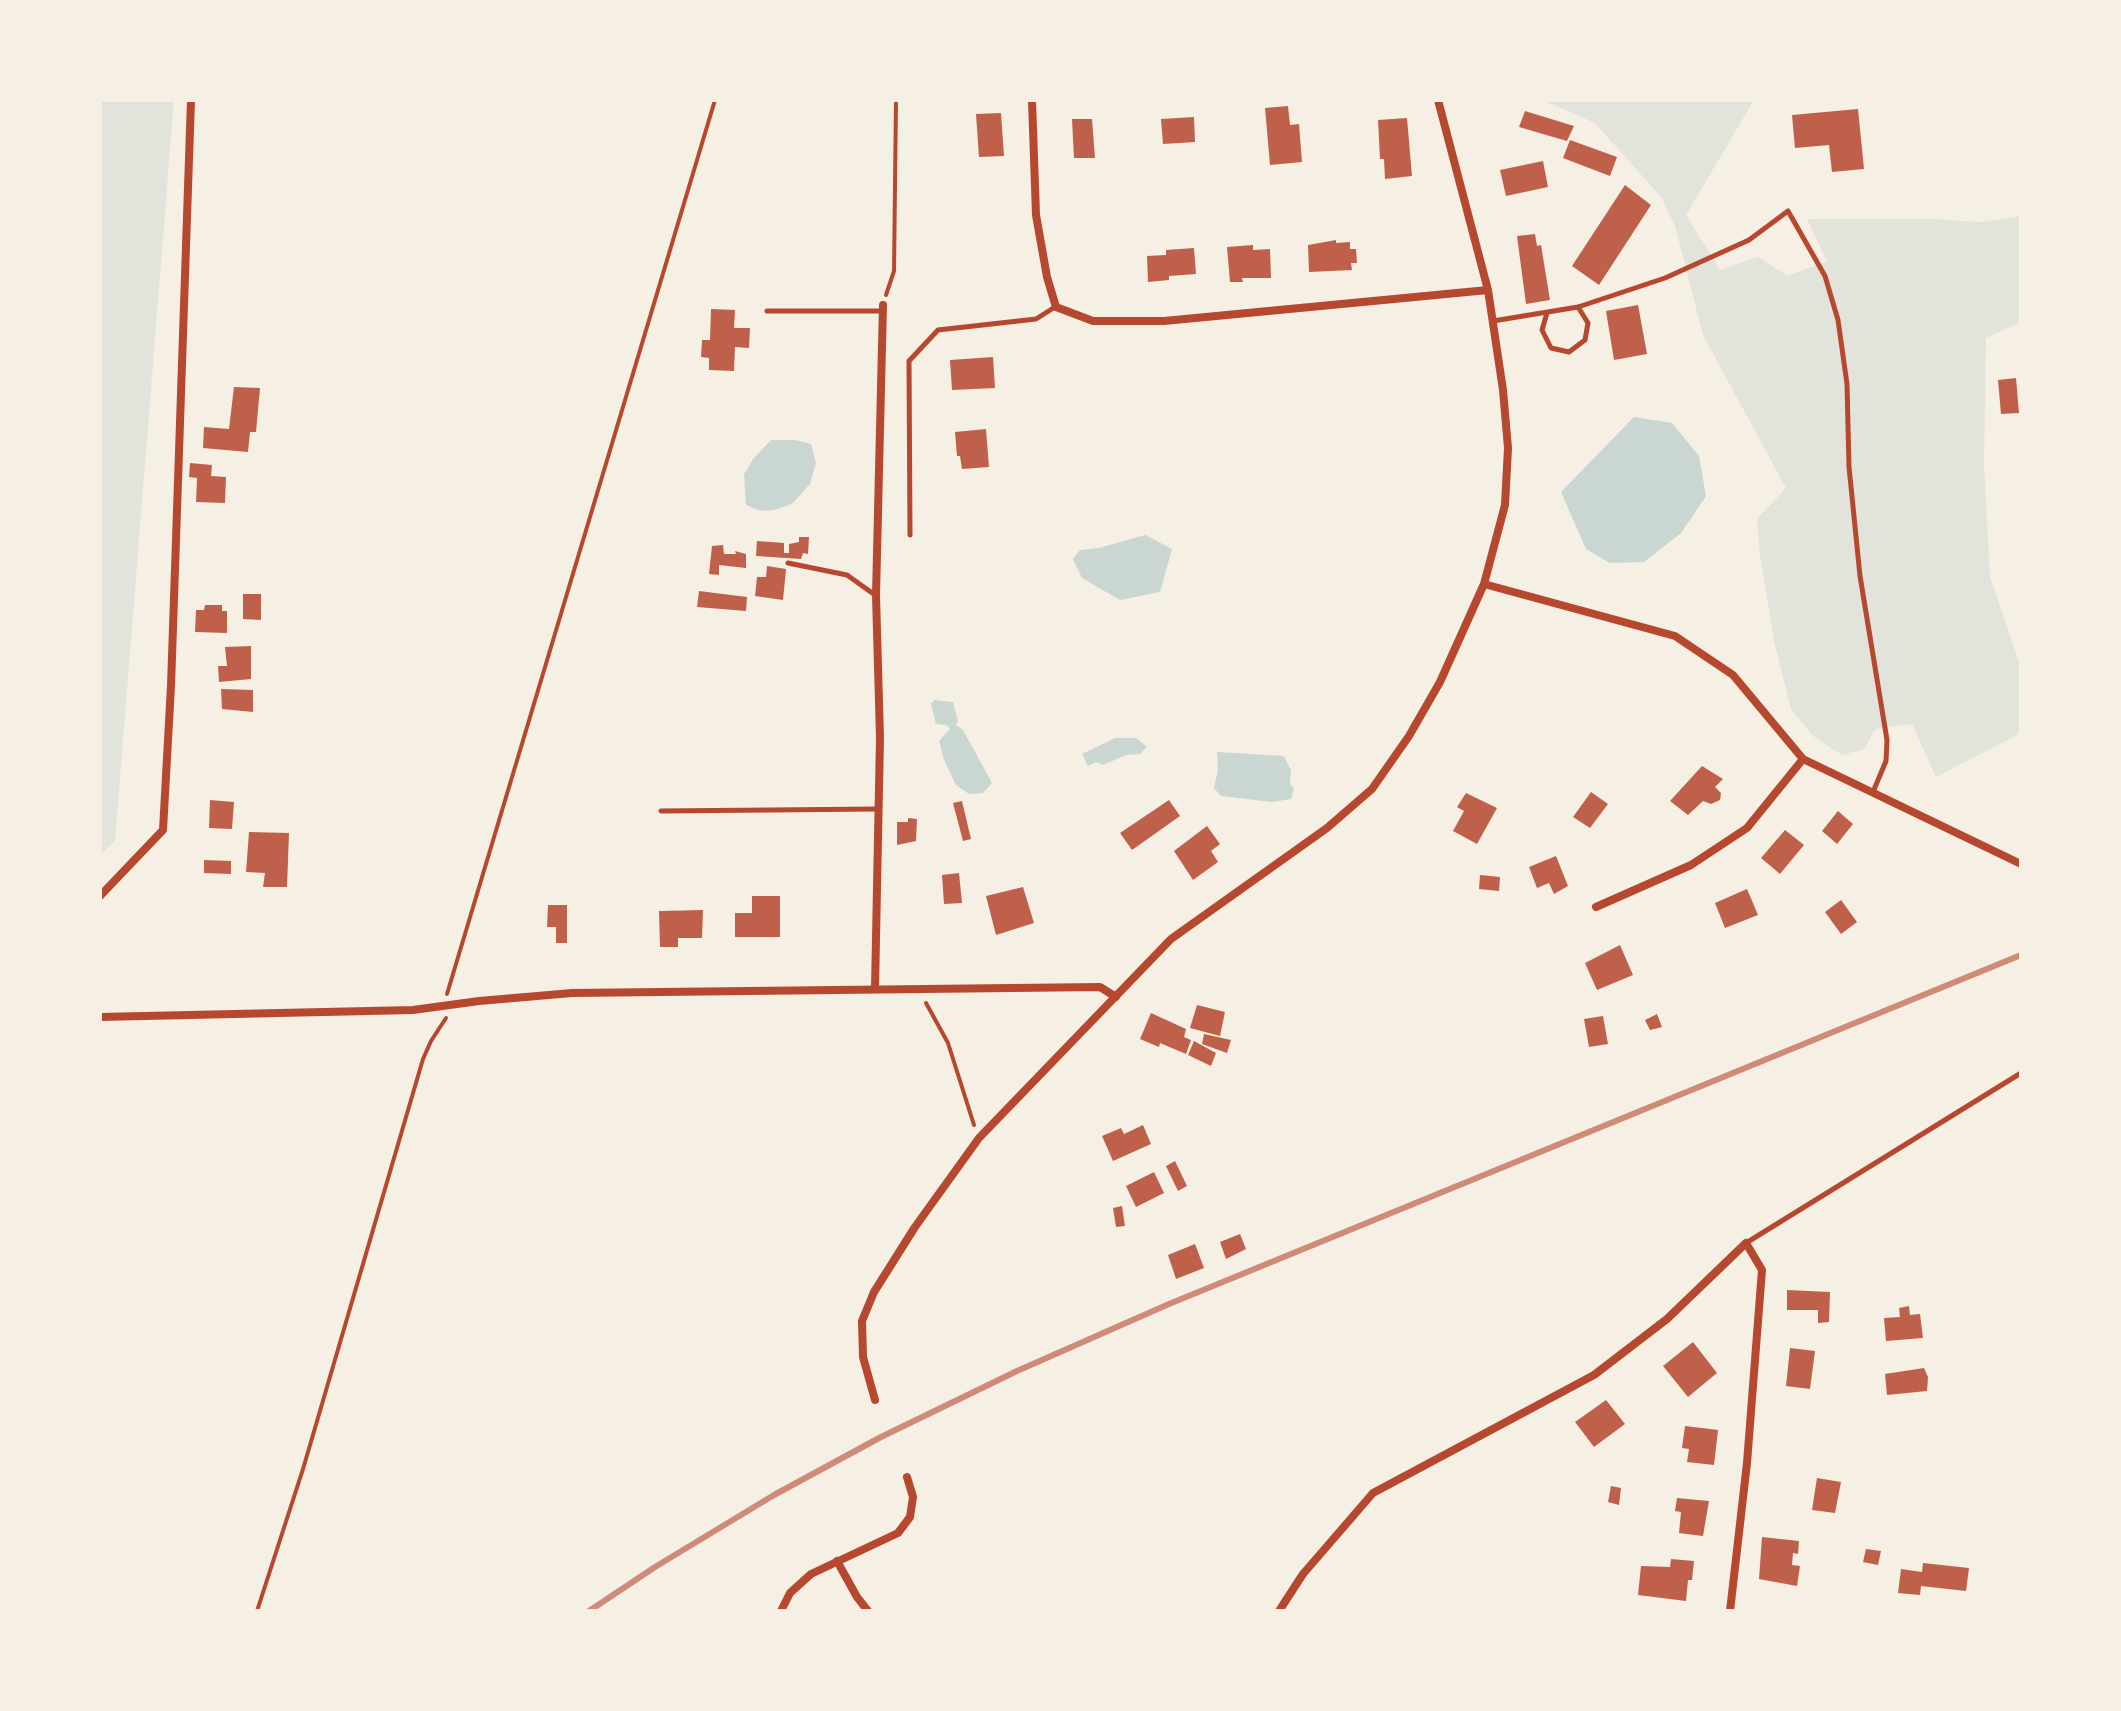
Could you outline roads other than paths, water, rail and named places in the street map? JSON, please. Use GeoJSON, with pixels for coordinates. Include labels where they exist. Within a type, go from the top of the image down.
{"type":"FeatureCollection","features":[{"type":"Feature","properties":{"kind":"street"},"geometry":{"type":"LineString","coordinates":[[100,896],[163,830],[171,686],[191,100]]}},
{"type":"Feature","properties":{"kind":"street"},"geometry":{"type":"LineString","coordinates":[[1032,100],[1036,215],[1047,277],[1056,307],[1093,321],[1164,321],[1488,290]]}},
{"type":"Feature","properties":{"kind":"street"},"geometry":{"type":"LineString","coordinates":[[875,1400],[863,1357],[862,1321],[874,1292],[915,1227],[979,1138],[1171,939],[1327,828],[1372,789],[1409,736],[1440,682],[1484,584],[1505,505],[1508,448],[1503,390],[1488,290],[1438,100]]}},
{"type":"Feature","properties":{"kind":"street"},"geometry":{"type":"LineString","coordinates":[[875,988],[880,738],[876,595],[882,308]]}},
{"type":"Feature","properties":{"kind":"street"},"geometry":{"type":"LineString","coordinates":[[1484,584],[1675,636],[1733,675],[1803,759],[2021,864]]}},
{"type":"Feature","properties":{"kind":"street"},"geometry":{"type":"LineString","coordinates":[[1596,907],[1691,865],[1747,828],[1803,759]]}},
{"type":"Feature","properties":{"kind":"street"},"geometry":{"type":"LineString","coordinates":[[100,1017],[413,1010],[572,993],[1100,987],[1116,997]]}},
{"type":"Feature","properties":{"kind":"street"},"geometry":{"type":"LineString","coordinates":[[1279,1611],[1303,1574],[1373,1493],[1594,1375],[1667,1319],[1746,1243],[1762,1270],[1747,1463],[1730,1611]]}},
{"type":"Feature","properties":{"kind":"street"},"geometry":{"type":"LineString","coordinates":[[781,1611],[790,1593],[811,1574],[898,1533],[910,1517],[913,1497],[907,1477]]}},
{"type":"Feature","properties":{"kind":"street"},"geometry":{"type":"LineString","coordinates":[[837,1561],[868,1611]]}},
{"type":"Feature","properties":{"kind":"lane"},"geometry":{"type":"LineString","coordinates":[[1493,321],[1578,307],[1665,278],[1749,240],[1788,211],[1825,276],[1838,320],[1847,384],[1849,467],[1860,576],[1887,740],[1886,761],[1873,793]]}},
{"type":"Feature","properties":{"kind":"lane"},"geometry":{"type":"LineString","coordinates":[[910,535],[909,361],[938,330],[1036,319],[1056,307]]}},
{"type":"Feature","properties":{"kind":"lane"},"geometry":{"type":"LineString","coordinates":[[1547,313],[1542,330],[1551,348],[1569,352],[1585,340],[1588,323],[1578,307]]}},
{"type":"Feature","properties":{"kind":"lane"},"geometry":{"type":"LineString","coordinates":[[767,311],[882,308]]}},
{"type":"Feature","properties":{"kind":"lane"},"geometry":{"type":"LineString","coordinates":[[788,563],[847,575],[876,595]]}},
{"type":"Feature","properties":{"kind":"lane"},"geometry":{"type":"LineString","coordinates":[[661,811],[878,809]]}},
{"type":"Feature","properties":{"kind":"lane"},"geometry":{"type":"LineString","coordinates":[[1746,1243],[2021,1073]]}},
{"type":"Feature","properties":{"kind":"railway"},"geometry":{"type":"LineString","coordinates":[[589,1611],[774,1495],[881,1437],[1017,1371],[1169,1304],[2021,955]]}}]}
